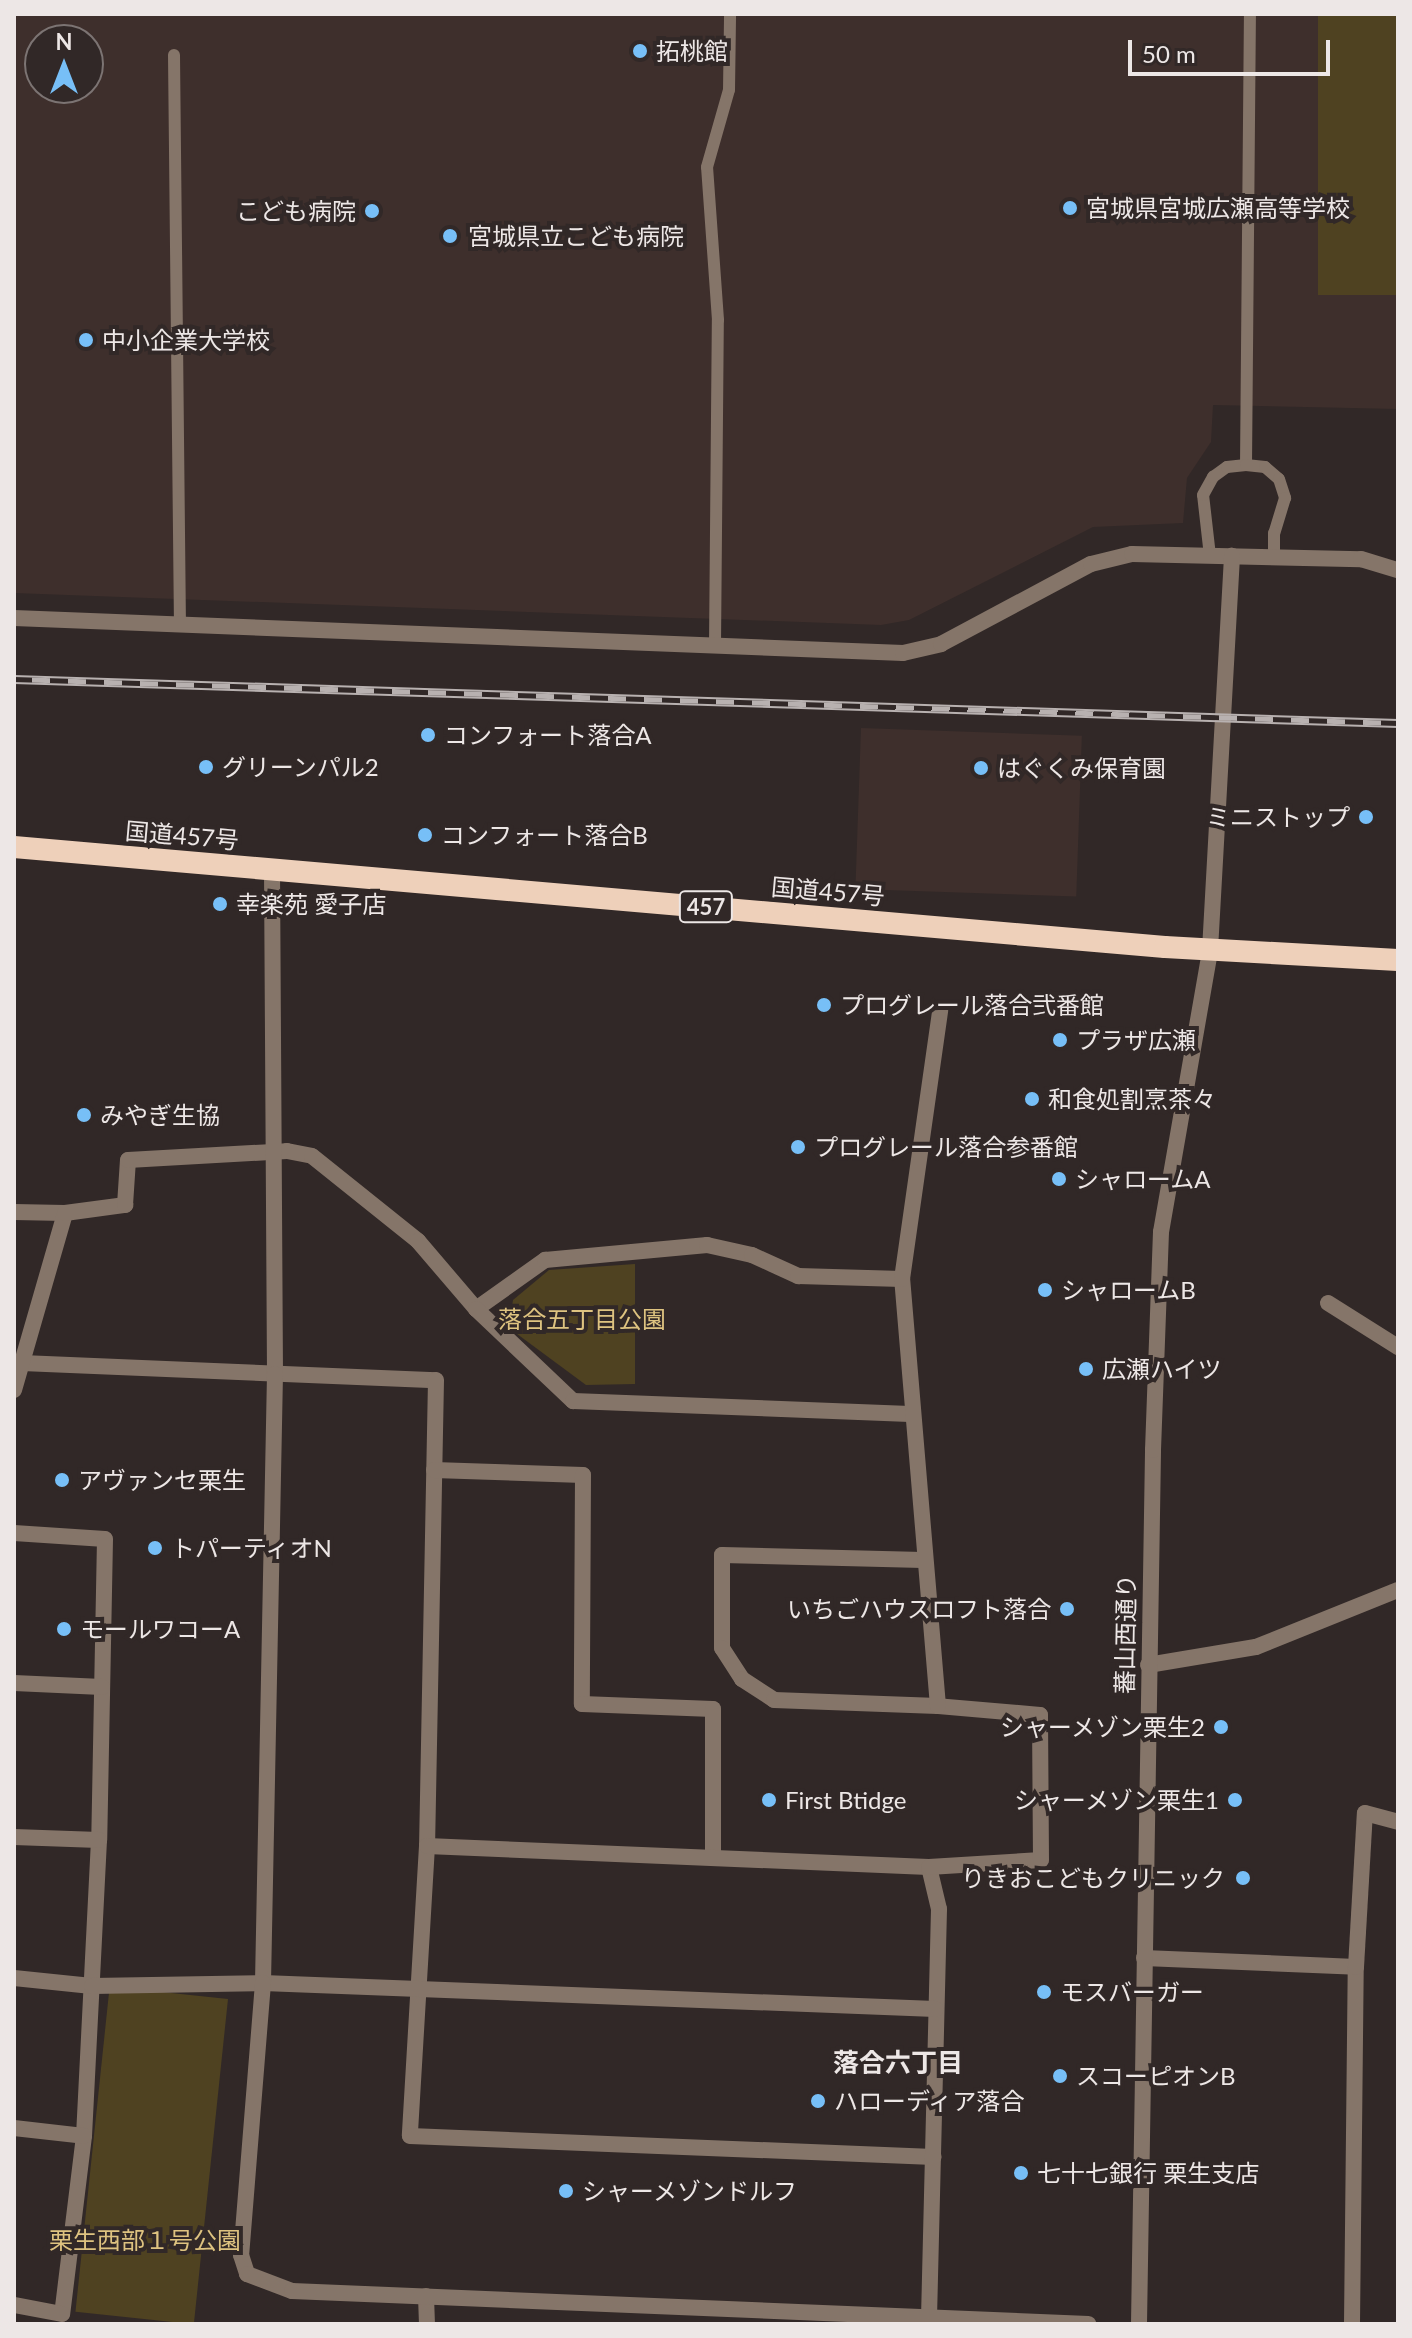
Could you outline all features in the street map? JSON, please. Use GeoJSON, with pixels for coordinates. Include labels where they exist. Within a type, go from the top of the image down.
{"type":"FeatureCollection","features":[{"type":"Feature","properties":{"kind":"highway","name":"国道457号"},"geometry":{"type":"LineString","coordinates":[[14,847],[1210,950],[1398,960]]}},
{"type":"Feature","properties":{"kind":"street"},"geometry":{"type":"LineString","coordinates":[[14,618],[903,653],[941,644],[1091,564],[1132,554],[1361,559],[1398,570]]}},
{"type":"Feature","properties":{"kind":"street","name":"蕃山西通り"},"geometry":{"type":"LineString","coordinates":[[1139,2324],[1148,1665],[1161,1232],[1210,950],[1232,556]]}},
{"type":"Feature","properties":{"kind":"street"},"geometry":{"type":"LineString","coordinates":[[272,869],[270,1153],[275,1374],[263,1983],[241,2255],[247,2274],[292,2291],[929,2320],[1088,2324]]}},
{"type":"Feature","properties":{"kind":"street"},"geometry":{"type":"LineString","coordinates":[[938,1706],[910,1414],[902,1279],[940,1011]]}},
{"type":"Feature","properties":{"kind":"street"},"geometry":{"type":"LineString","coordinates":[[14,1212],[65,1213],[125,1205],[128,1160],[270,1153],[312,1156],[418,1241],[476,1309],[573,1401],[910,1414]]}},
{"type":"Feature","properties":{"kind":"street"},"geometry":{"type":"LineString","coordinates":[[14,1390],[65,1213]]}},
{"type":"Feature","properties":{"kind":"street"},"geometry":{"type":"LineString","coordinates":[[476,1309],[545,1260],[707,1245],[752,1255],[798,1276],[902,1279]]}},
{"type":"Feature","properties":{"kind":"street"},"geometry":{"type":"LineString","coordinates":[[1328,1303],[1398,1347]]}},
{"type":"Feature","properties":{"kind":"street"},"geometry":{"type":"LineString","coordinates":[[22,1363],[436,1380],[427,1846],[410,2136],[934,2157]]}},
{"type":"Feature","properties":{"kind":"street"},"geometry":{"type":"LineString","coordinates":[[434,1470],[583,1475],[582,1704],[713,1709],[713,1857]]}},
{"type":"Feature","properties":{"kind":"street"},"geometry":{"type":"LineString","coordinates":[[14,1533],[105,1539],[99,1840],[84,2136],[62,2314],[14,2305]]}},
{"type":"Feature","properties":{"kind":"street"},"geometry":{"type":"LineString","coordinates":[[427,1846],[929,1867],[1041,1860],[1040,1715],[938,1706],[774,1700],[742,1679],[722,1648],[722,1555],[923,1560]]}},
{"type":"Feature","properties":{"kind":"street"},"geometry":{"type":"LineString","coordinates":[[1148,1665],[1256,1647],[1398,1590]]}},
{"type":"Feature","properties":{"kind":"street"},"geometry":{"type":"LineString","coordinates":[[14,1683],[102,1687]]}},
{"type":"Feature","properties":{"kind":"street"},"geometry":{"type":"LineString","coordinates":[[1352,2324],[1356,1967],[1365,1813],[1398,1822]]}},
{"type":"Feature","properties":{"kind":"street"},"geometry":{"type":"LineString","coordinates":[[14,1837],[99,1840]]}},
{"type":"Feature","properties":{"kind":"street"},"geometry":{"type":"LineString","coordinates":[[929,1867],[939,1909],[929,2320]]}},
{"type":"Feature","properties":{"kind":"street"},"geometry":{"type":"LineString","coordinates":[[1144,1958],[1356,1967]]}},
{"type":"Feature","properties":{"kind":"street"},"geometry":{"type":"LineString","coordinates":[[14,1978],[92,1986],[263,1983],[419,1992],[935,2009]]}},
{"type":"Feature","properties":{"kind":"street"},"geometry":{"type":"LineString","coordinates":[[14,2128],[84,2136]]}},
{"type":"Feature","properties":{"kind":"street"},"geometry":{"type":"LineString","coordinates":[[426,2296],[427,2324]]}},
{"type":"Feature","properties":{"kind":"lane"},"geometry":{"type":"LineString","coordinates":[[715,646],[718,320],[707,167],[729,90],[730,14]]}},
{"type":"Feature","properties":{"kind":"lane"},"geometry":{"type":"LineString","coordinates":[[1246,465],[1250,14]]}},
{"type":"Feature","properties":{"kind":"lane"},"geometry":{"type":"LineString","coordinates":[[174,55],[180,625]]}},
{"type":"Feature","properties":{"kind":"lane"},"geometry":{"type":"LineString","coordinates":[[1210,556],[1203,495],[1213,477],[1227,467],[1246,465],[1265,467],[1279,479],[1285,498],[1274,533],[1274,557]]}},
{"type":"Feature","properties":{"kind":"shaded area"},"geometry":{"type":"Polygon","coordinates":[[[14,14],[1398,14],[1398,409],[1213,405],[1211,442],[1187,478],[1183,523],[1093,527],[909,620],[881,625],[14,593],[14,14]]]}},
{"type":"Feature","properties":{"kind":"shaded area"},"geometry":{"type":"Polygon","coordinates":[[[861,728],[1082,736],[1076,897],[855,889],[861,728]]]}},
{"type":"Feature","properties":{"kind":"green space"},"geometry":{"type":"Polygon","coordinates":[[[1318,14],[1398,14],[1398,295],[1318,295],[1318,14]]]}},
{"type":"Feature","properties":{"kind":"green space","name":"落合五丁目公園"},"geometry":{"type":"Polygon","coordinates":[[[635,1264],[635,1384],[586,1385],[509,1328],[513,1300],[549,1270],[635,1264]]]}},
{"type":"Feature","properties":{"kind":"green space","name":"栗生西部１号公園"},"geometry":{"type":"Polygon","coordinates":[[[110,1987],[228,1999],[194,2324],[75,2312],[110,1987]]]}},
{"type":"Feature","properties":{"kind":"railway"},"geometry":{"type":"LineString","coordinates":[[14,679],[1398,723]]}},
{"type":"Feature","properties":{"kind":"place","name":"拓桃館"},"geometry":{"type":"Point","coordinates":[640,51]}},
{"type":"Feature","properties":{"kind":"place","name":"宮城県宮城広瀬高等学校"},"geometry":{"type":"Point","coordinates":[1070,208]}},
{"type":"Feature","properties":{"kind":"place","name":"こども病院"},"geometry":{"type":"Point","coordinates":[372,211]}},
{"type":"Feature","properties":{"kind":"place","name":"宮城県立こども病院"},"geometry":{"type":"Point","coordinates":[450,236]}},
{"type":"Feature","properties":{"kind":"place","name":"中小企業大学校"},"geometry":{"type":"Point","coordinates":[86,340]}},
{"type":"Feature","properties":{"kind":"place","name":"コンフォート落合A"},"geometry":{"type":"Point","coordinates":[428,735]}},
{"type":"Feature","properties":{"kind":"place","name":"グリーンパル2"},"geometry":{"type":"Point","coordinates":[206,767]}},
{"type":"Feature","properties":{"kind":"place","name":"はぐくみ保育園"},"geometry":{"type":"Point","coordinates":[981,768]}},
{"type":"Feature","properties":{"kind":"place","name":"ミニストップ"},"geometry":{"type":"Point","coordinates":[1366,817]}},
{"type":"Feature","properties":{"kind":"place","name":"コンフォート落合B"},"geometry":{"type":"Point","coordinates":[425,835]}},
{"type":"Feature","properties":{"kind":"place","name":"幸楽苑 愛子店"},"geometry":{"type":"Point","coordinates":[220,904]}},
{"type":"Feature","properties":{"kind":"place","name":"プログレール落合弐番館"},"geometry":{"type":"Point","coordinates":[824,1005]}},
{"type":"Feature","properties":{"kind":"place","name":"プラザ広瀬"},"geometry":{"type":"Point","coordinates":[1060,1040]}},
{"type":"Feature","properties":{"kind":"place","name":"和食処割烹茶々"},"geometry":{"type":"Point","coordinates":[1032,1099]}},
{"type":"Feature","properties":{"kind":"place","name":"みやぎ生協"},"geometry":{"type":"Point","coordinates":[84,1115]}},
{"type":"Feature","properties":{"kind":"place","name":"プログレール落合参番館"},"geometry":{"type":"Point","coordinates":[798,1147]}},
{"type":"Feature","properties":{"kind":"place","name":"シャロームA"},"geometry":{"type":"Point","coordinates":[1059,1179]}},
{"type":"Feature","properties":{"kind":"place","name":"シャロームB"},"geometry":{"type":"Point","coordinates":[1045,1290]}},
{"type":"Feature","properties":{"kind":"place","name":"広瀬ハイツ"},"geometry":{"type":"Point","coordinates":[1086,1369]}},
{"type":"Feature","properties":{"kind":"place","name":"アヴァンセ栗生"},"geometry":{"type":"Point","coordinates":[62,1480]}},
{"type":"Feature","properties":{"kind":"place","name":"トパーティオN"},"geometry":{"type":"Point","coordinates":[155,1548]}},
{"type":"Feature","properties":{"kind":"place","name":"いちごハウスロフト落合"},"geometry":{"type":"Point","coordinates":[1067,1609]}},
{"type":"Feature","properties":{"kind":"place","name":"モールワコーA"},"geometry":{"type":"Point","coordinates":[64,1629]}},
{"type":"Feature","properties":{"kind":"place","name":"シャーメゾン栗生2"},"geometry":{"type":"Point","coordinates":[1221,1727]}},
{"type":"Feature","properties":{"kind":"place","name":"First Btidge"},"geometry":{"type":"Point","coordinates":[769,1800]}},
{"type":"Feature","properties":{"kind":"place","name":"シャーメゾン栗生1"},"geometry":{"type":"Point","coordinates":[1235,1800]}},
{"type":"Feature","properties":{"kind":"place","name":"りきおこどもクリニック"},"geometry":{"type":"Point","coordinates":[1243,1878]}},
{"type":"Feature","properties":{"kind":"place","name":"モスバーガー"},"geometry":{"type":"Point","coordinates":[1044,1992]}},
{"type":"Feature","properties":{"kind":"place","name":"スコーピオンB"},"geometry":{"type":"Point","coordinates":[1060,2076]}},
{"type":"Feature","properties":{"kind":"place","name":"ハローディア落合"},"geometry":{"type":"Point","coordinates":[818,2101]}},
{"type":"Feature","properties":{"kind":"place","name":"七十七銀行 栗生支店"},"geometry":{"type":"Point","coordinates":[1021,2173]}},
{"type":"Feature","properties":{"kind":"place","name":"シャーメゾンドルフ"},"geometry":{"type":"Point","coordinates":[566,2191]}},
{"type":"Feature","properties":{"kind":"district","name":"落合六丁目"},"geometry":{"type":"Point","coordinates":[898,2063]}}]}
